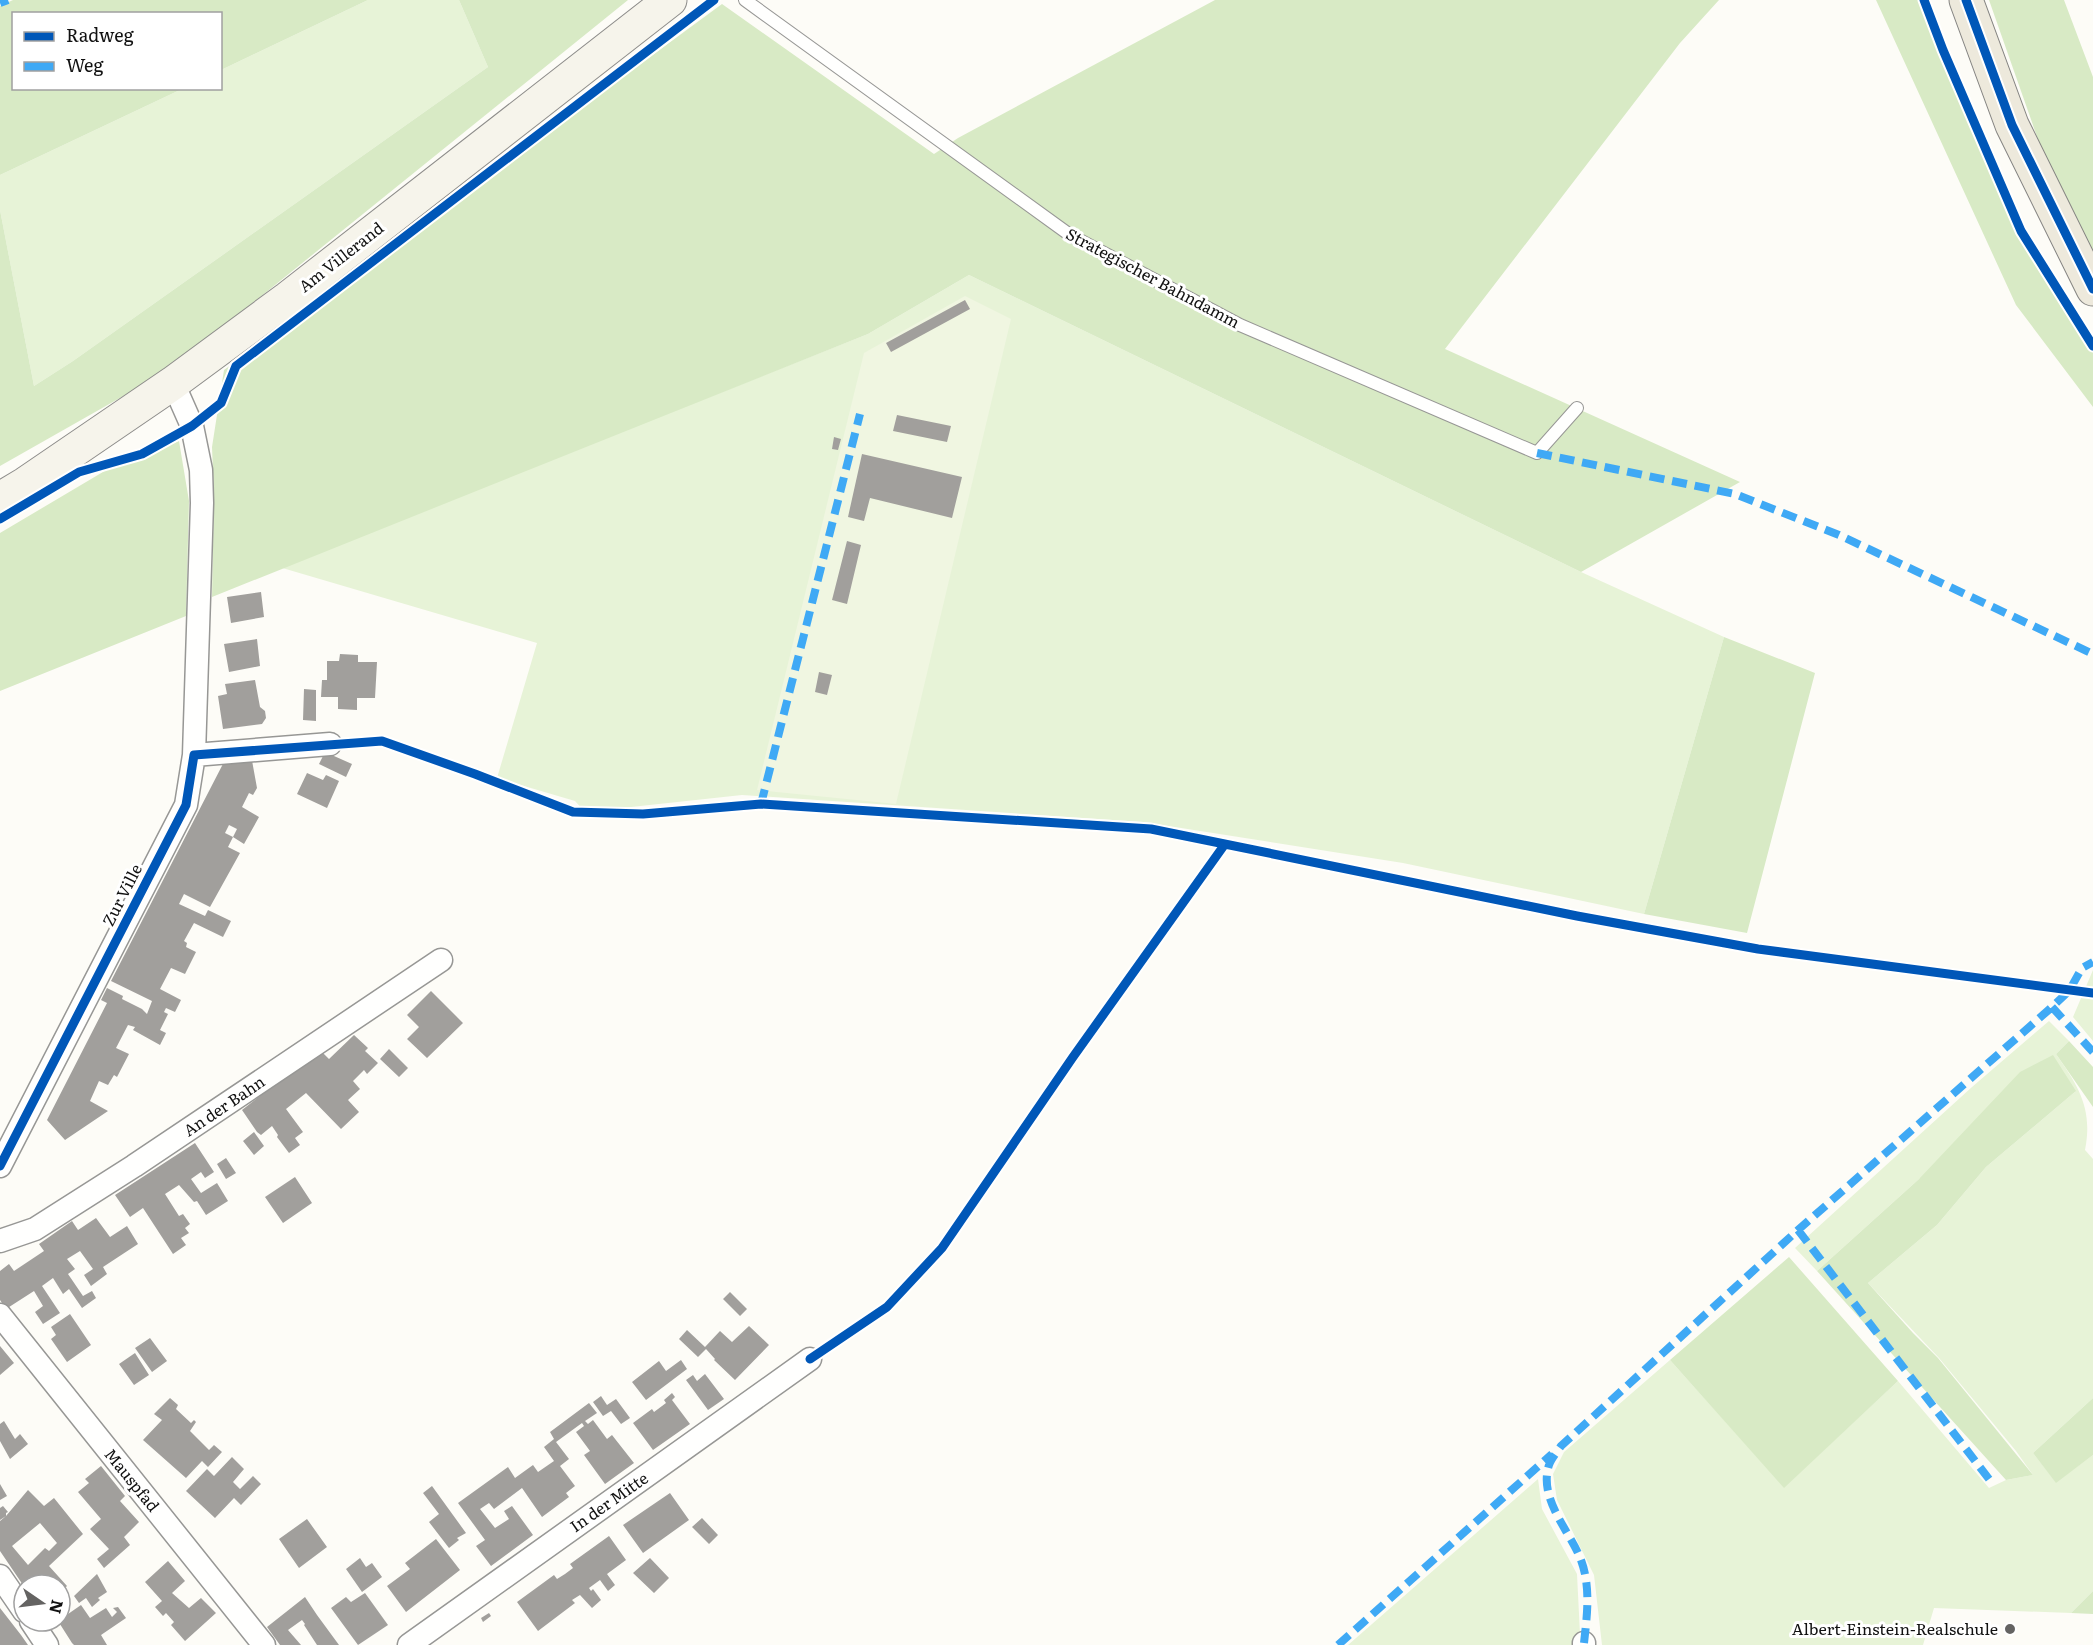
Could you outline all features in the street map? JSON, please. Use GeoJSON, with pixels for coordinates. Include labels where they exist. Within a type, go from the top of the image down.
{"type":"FeatureCollection","features":[{"type":"Feature","properties":{"kind":"main road","name":"Am Villerand"},"geometry":{"type":"LineString","coordinates":[[0,499],[173,383],[288,298],[670,0]]}},
{"type":"Feature","properties":{"kind":"main road"},"geometry":{"type":"LineString","coordinates":[[1966,0],[2012,125],[2093,289]]}},
{"type":"Feature","properties":{"kind":"street","name":"Zur Ville"},"geometry":{"type":"LineString","coordinates":[[0,1166],[186,805],[194,755],[202,503],[201,470],[192,426],[173,383]]}},
{"type":"Feature","properties":{"kind":"street"},"geometry":{"type":"LineString","coordinates":[[194,755],[330,744]]}},
{"type":"Feature","properties":{"kind":"street","name":"An der Bahn"},"geometry":{"type":"LineString","coordinates":[[0,1241],[35,1229],[134,1166],[441,960]]}},
{"type":"Feature","properties":{"kind":"street","name":"Mauspfad"},"geometry":{"type":"LineString","coordinates":[[0,1316],[264,1645]]}},
{"type":"Feature","properties":{"kind":"street","name":"In der Mitte"},"geometry":{"type":"LineString","coordinates":[[409,1645],[810,1359]]}},
{"type":"Feature","properties":{"kind":"street"},"geometry":{"type":"LineString","coordinates":[[0,1576],[12,1594]]}},
{"type":"Feature","properties":{"kind":"lane","name":"Strategischer Bahndamm"},"geometry":{"type":"LineString","coordinates":[[745,0],[1070,235],[1240,325],[1537,453],[1577,408]]}},
{"type":"Feature","properties":{"kind":"green space"},"geometry":{"type":"Polygon","coordinates":[[[13,0],[368,0],[222,70],[222,12],[12,12],[12,90],[180,90],[0,175],[0,6],[13,0]]]}},
{"type":"Feature","properties":{"kind":"green space"},"geometry":{"type":"Polygon","coordinates":[[[368,0],[459,0],[488,67],[73,361],[34,386],[0,210],[0,175],[180,90],[222,90],[222,70],[368,0]]]}},
{"type":"Feature","properties":{"kind":"green space"},"geometry":{"type":"Polygon","coordinates":[[[459,0],[628,0],[171,369],[0,466],[0,210],[34,386],[73,361],[488,67],[459,0]]]}},
{"type":"Feature","properties":{"kind":"green space"},"geometry":{"type":"Polygon","coordinates":[[[1215,0],[1719,0],[1680,43],[1445,349],[1740,482],[1581,572],[969,275],[868,334],[212,597],[214,496],[212,447],[224,370],[722,4],[934,154],[958,138],[1215,0]]]}},
{"type":"Feature","properties":{"kind":"green space"},"geometry":{"type":"Polygon","coordinates":[[[1876,0],[1923,0],[1958,90],[2059,295],[2093,336],[2093,407],[2016,305],[1876,0]]]}},
{"type":"Feature","properties":{"kind":"green space"},"geometry":{"type":"Polygon","coordinates":[[[1989,0],[2064,0],[2093,77],[2093,288],[2087,279],[1989,0]]]}},
{"type":"Feature","properties":{"kind":"green space"},"geometry":{"type":"Polygon","coordinates":[[[969,275],[1581,572],[1724,637],[1644,914],[1403,863],[1143,822],[742,795],[585,812],[575,801],[497,778],[537,643],[279,567],[868,334],[969,275]]]}},
{"type":"Feature","properties":{"kind":"green space"},"geometry":{"type":"Polygon","coordinates":[[[965,296],[1011,319],[896,804],[757,790],[864,353],[965,296]]]}},
{"type":"Feature","properties":{"kind":"green space"},"geometry":{"type":"Polygon","coordinates":[[[179,441],[189,501],[186,616],[0,691],[0,533],[108,469],[179,441]]]}},
{"type":"Feature","properties":{"kind":"green space"},"geometry":{"type":"Polygon","coordinates":[[[1724,637],[1815,673],[1747,933],[1644,914],[1724,637]]]}},
{"type":"Feature","properties":{"kind":"green space"},"geometry":{"type":"Polygon","coordinates":[[[2093,970],[2093,1041],[2073,1017],[2093,970]]]}},
{"type":"Feature","properties":{"kind":"green space"},"geometry":{"type":"Polygon","coordinates":[[[2049,1021],[2069,1041],[2056,1054],[2082,1099],[2087,1122],[2085,1150],[2093,1159],[2093,1398],[2033,1453],[2056,1482],[2093,1455],[2093,1591],[2071,1613],[1934,1608],[1923,1645],[1602,1645],[1594,1575],[1557,1500],[1553,1474],[1564,1452],[1670,1360],[1784,1487],[1898,1381],[1989,1488],[2006,1480],[2033,1475],[1939,1358],[1868,1283],[1937,1225],[1986,1167],[2076,1091],[1919,1179],[1817,1271],[1795,1248],[1972,1087],[2049,1021]]]}},
{"type":"Feature","properties":{"kind":"green space"},"geometry":{"type":"Polygon","coordinates":[[[2069,1041],[2093,1067],[2093,1107],[2056,1054],[2069,1041]]]}},
{"type":"Feature","properties":{"kind":"green space"},"geometry":{"type":"Polygon","coordinates":[[[2053,1055],[2076,1091],[1986,1167],[1937,1225],[1868,1283],[1938,1358],[2033,1475],[2006,1480],[1817,1271],[1919,1179],[2020,1072],[2053,1055]]]}},
{"type":"Feature","properties":{"kind":"green space"},"geometry":{"type":"Polygon","coordinates":[[[1789,1257],[1898,1381],[1784,1488],[1670,1360],[1789,1257]]]}},
{"type":"Feature","properties":{"kind":"green space"},"geometry":{"type":"Polygon","coordinates":[[[2093,1398],[2093,1455],[2056,1483],[2033,1453],[2093,1398]]]}},
{"type":"Feature","properties":{"kind":"green space"},"geometry":{"type":"Polygon","coordinates":[[[1538,1479],[1542,1509],[1577,1574],[1580,1634],[1575,1645],[1348,1645],[1538,1479]]]}},
{"type":"Feature","properties":{"kind":"green space"},"geometry":{"type":"Polygon","coordinates":[[[2093,1591],[2093,1614],[2071,1613],[2093,1591]]]}},
{"type":"Feature","properties":{"kind":"building"},"geometry":{"type":"Polygon","coordinates":[[[965,300],[970,309],[891,352],[886,343],[965,300]]]}},
{"type":"Feature","properties":{"kind":"building"},"geometry":{"type":"Polygon","coordinates":[[[897,415],[951,426],[947,442],[893,431],[897,415]]]}},
{"type":"Feature","properties":{"kind":"building"},"geometry":{"type":"Polygon","coordinates":[[[834,437],[841,439],[838,450],[832,449],[834,437]]]}},
{"type":"Feature","properties":{"kind":"building"},"geometry":{"type":"Polygon","coordinates":[[[862,454],[962,477],[952,518],[870,498],[864,521],[848,517],[862,454]]]}},
{"type":"Feature","properties":{"kind":"building"},"geometry":{"type":"Polygon","coordinates":[[[847,541],[861,545],[847,604],[832,600],[847,541]]]}},
{"type":"Feature","properties":{"kind":"building"},"geometry":{"type":"Polygon","coordinates":[[[261,592],[264,617],[231,623],[227,597],[261,592]]]}},
{"type":"Feature","properties":{"kind":"building"},"geometry":{"type":"Polygon","coordinates":[[[257,639],[260,666],[229,672],[224,644],[257,639]]]}},
{"type":"Feature","properties":{"kind":"building"},"geometry":{"type":"Polygon","coordinates":[[[340,654],[358,655],[358,662],[377,662],[375,698],[357,698],[357,710],[338,709],[338,697],[321,697],[322,680],[327,680],[327,661],[339,661],[340,654]]]}},
{"type":"Feature","properties":{"kind":"building"},"geometry":{"type":"Polygon","coordinates":[[[819,672],[832,675],[827,695],[815,692],[819,672]]]}},
{"type":"Feature","properties":{"kind":"building"},"geometry":{"type":"Polygon","coordinates":[[[255,680],[260,707],[265,711],[266,718],[262,724],[223,729],[218,696],[227,694],[225,684],[255,680]]]}},
{"type":"Feature","properties":{"kind":"building"},"geometry":{"type":"Polygon","coordinates":[[[304,689],[316,690],[316,721],[303,720],[304,689]]]}},
{"type":"Feature","properties":{"kind":"building"},"geometry":{"type":"Polygon","coordinates":[[[325,752],[352,764],[346,777],[319,764],[325,752]]]}},
{"type":"Feature","properties":{"kind":"building"},"geometry":{"type":"Polygon","coordinates":[[[251,755],[257,788],[253,795],[249,793],[242,807],[259,817],[244,844],[233,837],[228,847],[240,853],[210,907],[184,894],[179,904],[205,916],[208,910],[231,921],[223,937],[194,923],[184,941],[187,943],[186,947],[196,952],[185,974],[171,968],[160,989],[181,1000],[175,1012],[166,1008],[164,1012],[168,1014],[160,1030],[166,1033],[160,1045],[133,1030],[135,1027],[128,1025],[116,1048],[129,1054],[117,1077],[114,1075],[108,1085],[99,1081],[90,1101],[108,1111],[65,1140],[47,1120],[107,1003],[101,1000],[107,988],[123,996],[122,999],[147,1014],[152,1001],[111,981],[225,760],[251,755]],[[229,825],[225,833],[233,837],[237,829],[229,825]]]}},
{"type":"Feature","properties":{"kind":"building"},"geometry":{"type":"Polygon","coordinates":[[[307,773],[323,780],[326,775],[339,781],[327,808],[297,794],[307,773]]]}},
{"type":"Feature","properties":{"kind":"building"},"geometry":{"type":"Polygon","coordinates":[[[431,991],[463,1023],[427,1058],[407,1039],[419,1027],[407,1015],[431,991]]]}},
{"type":"Feature","properties":{"kind":"building"},"geometry":{"type":"Polygon","coordinates":[[[354,1035],[368,1048],[365,1051],[378,1063],[367,1074],[364,1070],[353,1081],[360,1089],[348,1100],[359,1112],[341,1129],[306,1093],[286,1109],[303,1132],[295,1138],[300,1145],[289,1153],[272,1126],[261,1135],[257,1132],[242,1110],[319,1049],[329,1059],[354,1035]]]}},
{"type":"Feature","properties":{"kind":"building"},"geometry":{"type":"Polygon","coordinates":[[[389,1049],[408,1068],[399,1077],[380,1059],[389,1049]]]}},
{"type":"Feature","properties":{"kind":"building"},"geometry":{"type":"Polygon","coordinates":[[[254,1132],[264,1146],[254,1155],[243,1141],[254,1132]]]}},
{"type":"Feature","properties":{"kind":"building"},"geometry":{"type":"Polygon","coordinates":[[[195,1143],[214,1172],[205,1178],[201,1172],[191,1179],[201,1193],[217,1183],[228,1201],[206,1215],[197,1201],[194,1202],[179,1185],[165,1194],[179,1216],[183,1214],[190,1224],[185,1228],[189,1233],[181,1238],[186,1245],[173,1254],[143,1208],[130,1217],[115,1195],[195,1143]]]}},
{"type":"Feature","properties":{"kind":"building"},"geometry":{"type":"Polygon","coordinates":[[[226,1158],[236,1173],[226,1179],[217,1164],[226,1158]]]}},
{"type":"Feature","properties":{"kind":"building"},"geometry":{"type":"Polygon","coordinates":[[[295,1177],[312,1203],[283,1223],[265,1197],[295,1177]]]}},
{"type":"Feature","properties":{"kind":"building"},"geometry":{"type":"Polygon","coordinates":[[[96,1218],[110,1237],[127,1226],[138,1244],[103,1267],[107,1274],[91,1286],[84,1275],[93,1269],[80,1251],[67,1259],[75,1269],[68,1274],[83,1296],[92,1291],[96,1298],[82,1308],[69,1289],[63,1294],[53,1278],[42,1286],[60,1313],[43,1324],[35,1312],[43,1306],[34,1291],[6,1309],[0,1300],[0,1271],[9,1264],[14,1271],[44,1251],[39,1244],[72,1221],[78,1230],[96,1218]]]}},
{"type":"Feature","properties":{"kind":"building"},"geometry":{"type":"Polygon","coordinates":[[[730,1292],[747,1309],[740,1316],[723,1299],[730,1292]]]}},
{"type":"Feature","properties":{"kind":"building"},"geometry":{"type":"Polygon","coordinates":[[[70,1314],[91,1345],[67,1362],[51,1339],[56,1335],[51,1327],[70,1314]]]}},
{"type":"Feature","properties":{"kind":"building"},"geometry":{"type":"Polygon","coordinates":[[[749,1326],[769,1345],[735,1380],[706,1349],[698,1357],[679,1339],[687,1330],[705,1347],[720,1331],[732,1342],[749,1326]]]}},
{"type":"Feature","properties":{"kind":"building"},"geometry":{"type":"Polygon","coordinates":[[[150,1338],[167,1361],[152,1372],[135,1348],[150,1338]]]}},
{"type":"Feature","properties":{"kind":"building"},"geometry":{"type":"Polygon","coordinates":[[[0,1346],[14,1363],[0,1375],[0,1346]]]}},
{"type":"Feature","properties":{"kind":"building"},"geometry":{"type":"Polygon","coordinates":[[[135,1353],[149,1375],[134,1385],[119,1364],[135,1353]]]}},
{"type":"Feature","properties":{"kind":"building"},"geometry":{"type":"Polygon","coordinates":[[[681,1360],[687,1369],[646,1400],[632,1382],[659,1361],[666,1371],[681,1360]]]}},
{"type":"Feature","properties":{"kind":"building"},"geometry":{"type":"Polygon","coordinates":[[[705,1374],[724,1399],[708,1410],[686,1380],[693,1375],[697,1381],[705,1374]]]}},
{"type":"Feature","properties":{"kind":"building"},"geometry":{"type":"Polygon","coordinates":[[[672,1393],[675,1397],[672,1400],[690,1424],[653,1450],[633,1423],[652,1409],[654,1412],[666,1403],[664,1400],[672,1393]]]}},
{"type":"Feature","properties":{"kind":"building"},"geometry":{"type":"Polygon","coordinates":[[[601,1396],[607,1405],[616,1399],[630,1418],[621,1424],[611,1411],[603,1416],[593,1402],[601,1396]]]}},
{"type":"Feature","properties":{"kind":"building"},"geometry":{"type":"Polygon","coordinates":[[[170,1398],[178,1405],[176,1409],[191,1423],[194,1420],[196,1422],[190,1431],[209,1450],[214,1445],[222,1452],[208,1467],[202,1461],[186,1478],[143,1440],[162,1420],[154,1414],[170,1398]]]}},
{"type":"Feature","properties":{"kind":"building"},"geometry":{"type":"Polygon","coordinates":[[[589,1403],[597,1413],[585,1421],[588,1424],[593,1420],[607,1439],[612,1435],[634,1463],[605,1484],[584,1455],[590,1451],[576,1432],[584,1426],[582,1423],[556,1442],[569,1459],[560,1466],[575,1486],[566,1493],[569,1497],[542,1517],[522,1488],[494,1509],[489,1503],[480,1509],[495,1528],[509,1519],[504,1511],[512,1506],[533,1535],[491,1566],[476,1546],[485,1540],[458,1503],[508,1467],[515,1478],[533,1465],[538,1472],[554,1461],[544,1447],[554,1439],[550,1432],[589,1403]]]}},
{"type":"Feature","properties":{"kind":"building"},"geometry":{"type":"Polygon","coordinates":[[[4,1421],[15,1439],[20,1434],[28,1444],[10,1459],[0,1441],[0,1424],[4,1421]]]}},
{"type":"Feature","properties":{"kind":"building"},"geometry":{"type":"Polygon","coordinates":[[[232,1457],[244,1469],[233,1482],[240,1489],[253,1476],[261,1484],[241,1505],[234,1498],[215,1518],[186,1491],[207,1469],[214,1476],[232,1457]]]}},
{"type":"Feature","properties":{"kind":"building"},"geometry":{"type":"Polygon","coordinates":[[[101,1466],[125,1496],[120,1501],[139,1522],[124,1537],[130,1545],[104,1568],[97,1559],[109,1549],[90,1529],[101,1519],[78,1492],[89,1483],[85,1479],[101,1466]]]}},
{"type":"Feature","properties":{"kind":"building"},"geometry":{"type":"Polygon","coordinates":[[[0,1484],[7,1496],[0,1500],[0,1484]]]}},
{"type":"Feature","properties":{"kind":"building"},"geometry":{"type":"Polygon","coordinates":[[[432,1486],[466,1533],[457,1538],[459,1540],[449,1548],[429,1522],[439,1514],[423,1493],[432,1486]]]}},
{"type":"Feature","properties":{"kind":"building"},"geometry":{"type":"Polygon","coordinates":[[[28,1490],[44,1506],[54,1498],[83,1534],[49,1566],[55,1573],[15,1573],[0,1551],[0,1521],[28,1490]],[[40,1523],[12,1546],[28,1565],[45,1548],[49,1551],[57,1543],[40,1523]]]}},
{"type":"Feature","properties":{"kind":"building"},"geometry":{"type":"Polygon","coordinates":[[[670,1493],[689,1520],[643,1553],[623,1525],[670,1493]]]}},
{"type":"Feature","properties":{"kind":"building"},"geometry":{"type":"Polygon","coordinates":[[[3,1506],[8,1512],[6,1516],[0,1520],[0,1508],[3,1506]]]}},
{"type":"Feature","properties":{"kind":"building"},"geometry":{"type":"Polygon","coordinates":[[[702,1518],[718,1535],[709,1544],[692,1527],[702,1518]]]}},
{"type":"Feature","properties":{"kind":"building"},"geometry":{"type":"Polygon","coordinates":[[[307,1519],[327,1547],[299,1568],[279,1539],[307,1519]]]}},
{"type":"Feature","properties":{"kind":"building"},"geometry":{"type":"Polygon","coordinates":[[[609,1536],[626,1560],[607,1574],[615,1585],[608,1591],[600,1580],[589,1588],[591,1591],[593,1589],[601,1600],[592,1608],[580,1595],[572,1600],[575,1603],[538,1631],[517,1602],[554,1575],[557,1579],[565,1574],[573,1568],[570,1564],[609,1536]]]}},
{"type":"Feature","properties":{"kind":"building"},"geometry":{"type":"Polygon","coordinates":[[[436,1539],[460,1570],[406,1612],[387,1586],[410,1569],[405,1563],[436,1539]]]}},
{"type":"Feature","properties":{"kind":"building"},"geometry":{"type":"Polygon","coordinates":[[[360,1558],[366,1567],[372,1563],[382,1577],[362,1592],[346,1569],[360,1558]]]}},
{"type":"Feature","properties":{"kind":"building"},"geometry":{"type":"Polygon","coordinates":[[[650,1558],[669,1578],[654,1593],[633,1573],[650,1558]]]}},
{"type":"Feature","properties":{"kind":"building"},"geometry":{"type":"Polygon","coordinates":[[[168,1561],[185,1581],[172,1593],[189,1608],[201,1598],[216,1613],[185,1641],[171,1625],[174,1622],[166,1613],[163,1616],[155,1607],[162,1601],[145,1582],[168,1561]]]}},
{"type":"Feature","properties":{"kind":"building"},"geometry":{"type":"Polygon","coordinates":[[[97,1574],[107,1592],[98,1598],[100,1600],[92,1607],[86,1598],[79,1603],[74,1596],[97,1574]]]}},
{"type":"Feature","properties":{"kind":"building"},"geometry":{"type":"Polygon","coordinates":[[[365,1593],[388,1625],[358,1645],[331,1608],[346,1597],[351,1602],[365,1593]]]}},
{"type":"Feature","properties":{"kind":"building"},"geometry":{"type":"Polygon","coordinates":[[[305,1597],[339,1645],[317,1645],[302,1620],[288,1630],[301,1645],[280,1645],[267,1627],[305,1597]]]}},
{"type":"Feature","properties":{"kind":"building"},"geometry":{"type":"Polygon","coordinates":[[[81,1605],[90,1618],[106,1608],[112,1617],[117,1612],[113,1608],[118,1607],[126,1618],[101,1635],[107,1645],[74,1645],[66,1633],[72,1633],[72,1611],[81,1605]]]}},
{"type":"Feature","properties":{"kind":"building"},"geometry":{"type":"Polygon","coordinates":[[[0,1608],[12,1623],[12,1633],[19,1633],[28,1645],[0,1645],[0,1608]]]}},
{"type":"Feature","properties":{"kind":"building"},"geometry":{"type":"Polygon","coordinates":[[[489,1613],[491,1616],[483,1622],[481,1618],[489,1613]]]}},
{"type":"Feature","properties":{"kind":"marked path"},"geometry":{"type":"LineString","coordinates":[[0,3],[8,0]]}},
{"type":"Feature","properties":{"kind":"marked path"},"geometry":{"type":"LineString","coordinates":[[761,804],[860,414]]}},
{"type":"Feature","properties":{"kind":"marked path"},"geometry":{"type":"LineString","coordinates":[[1537,453],[1735,494],[1839,535],[2093,654]]}},
{"type":"Feature","properties":{"kind":"marked path"},"geometry":{"type":"LineString","coordinates":[[1584,1643],[1587,1601],[1584,1570],[1576,1549],[1551,1502],[1548,1490],[1549,1465],[1561,1446],[1798,1230],[2052,1007],[2069,991],[2082,968],[2093,962]]}},
{"type":"Feature","properties":{"kind":"marked path"},"geometry":{"type":"LineString","coordinates":[[2052,1007],[2093,1052]]}},
{"type":"Feature","properties":{"kind":"marked path"},"geometry":{"type":"LineString","coordinates":[[1798,1230],[1992,1483]]}},
{"type":"Feature","properties":{"kind":"marked path"},"geometry":{"type":"LineString","coordinates":[[1338,1645],[1552,1454]]}},
{"type":"Feature","properties":{"kind":"cycle path"},"geometry":{"type":"LineString","coordinates":[[0,519],[79,472],[142,454],[192,426],[221,403],[236,366],[714,0]]}},
{"type":"Feature","properties":{"kind":"cycle path"},"geometry":{"type":"LineString","coordinates":[[1924,0],[1943,50],[2021,231],[2093,346]]}},
{"type":"Feature","properties":{"kind":"cycle path"},"geometry":{"type":"LineString","coordinates":[[1966,0],[2012,125],[2093,289]]}},
{"type":"Feature","properties":{"kind":"cycle path"},"geometry":{"type":"LineString","coordinates":[[0,1166],[186,805],[194,755],[382,741],[573,812],[643,814],[761,804],[1151,829],[1577,916],[1758,949],[2093,993]]}},
{"type":"Feature","properties":{"kind":"cycle path"},"geometry":{"type":"LineString","coordinates":[[810,1359],[887,1307],[942,1248],[1073,1057],[1225,844]]}},
{"type":"Feature","properties":{"kind":"place","name":"Albert-Einstein-Realschule"},"geometry":{"type":"Point","coordinates":[2010,1629]}}]}
